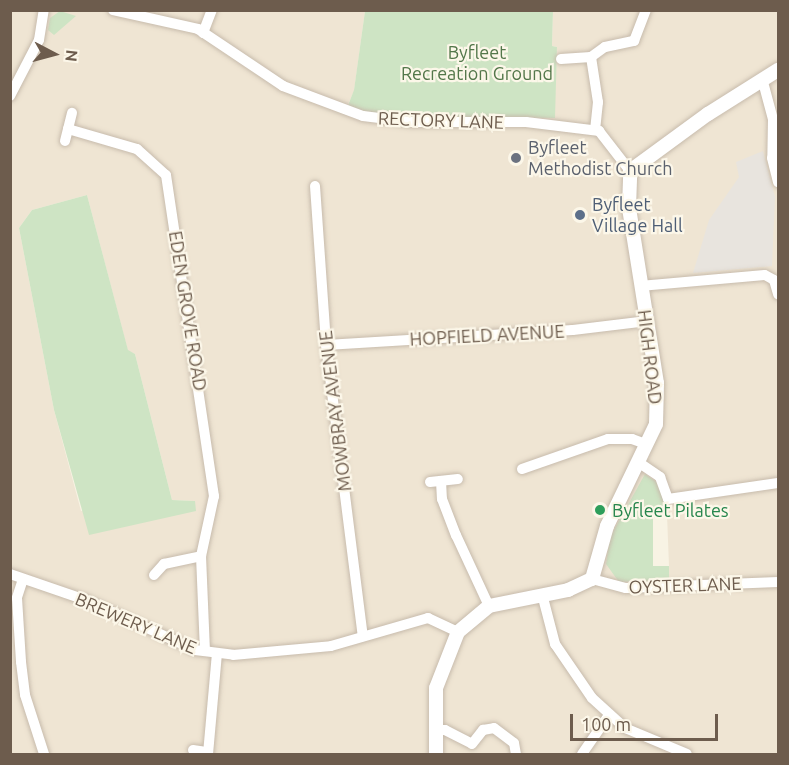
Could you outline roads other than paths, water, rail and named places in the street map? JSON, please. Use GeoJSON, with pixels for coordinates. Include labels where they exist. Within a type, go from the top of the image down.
{"type":"FeatureCollection","features":[{"type":"Feature","properties":{"kind":"street"},"geometry":{"type":"LineString","coordinates":[[10,96],[37,45],[44,10]]}},
{"type":"Feature","properties":{"kind":"street","name":"RECTORY LANE"},"geometry":{"type":"LineString","coordinates":[[113,10],[175,22],[203,33],[283,86],[363,116],[412,122],[526,122],[595,129]]}},
{"type":"Feature","properties":{"kind":"street"},"geometry":{"type":"LineString","coordinates":[[203,33],[212,10]]}},
{"type":"Feature","properties":{"kind":"street"},"geometry":{"type":"LineString","coordinates":[[561,58],[591,57],[605,47],[634,41],[646,10]]}},
{"type":"Feature","properties":{"kind":"street"},"geometry":{"type":"LineString","coordinates":[[591,57],[598,102],[595,129],[613,144],[630,171],[708,114],[763,82],[778,70]]}},
{"type":"Feature","properties":{"kind":"street"},"geometry":{"type":"LineString","coordinates":[[763,82],[773,120],[772,158],[778,182]]}},
{"type":"Feature","properties":{"kind":"street"},"geometry":{"type":"LineString","coordinates":[[65,141],[72,113]]}},
{"type":"Feature","properties":{"kind":"street","name":"EDEN GROVE ROAD"},"geometry":{"type":"LineString","coordinates":[[68,129],[137,149],[166,175],[214,496],[201,556],[205,651]]}},
{"type":"Feature","properties":{"kind":"street","name":"HIGH ROAD"},"geometry":{"type":"LineString","coordinates":[[592,579],[598,549],[646,444],[658,411],[647,321],[629,208],[630,171]]}},
{"type":"Feature","properties":{"kind":"street","name":"MOWBRAY AVENUE"},"geometry":{"type":"LineString","coordinates":[[315,186],[326,345],[363,636]]}},
{"type":"Feature","properties":{"kind":"street"},"geometry":{"type":"LineString","coordinates":[[640,286],[765,275],[774,280],[778,294]]}},
{"type":"Feature","properties":{"kind":"street","name":"HOPFIELD AVENUE"},"geometry":{"type":"LineString","coordinates":[[326,345],[573,330],[647,321]]}},
{"type":"Feature","properties":{"kind":"street"},"geometry":{"type":"LineString","coordinates":[[522,469],[539,469],[608,440],[632,439],[646,444]]}},
{"type":"Feature","properties":{"kind":"street"},"geometry":{"type":"LineString","coordinates":[[638,462],[660,477],[668,499],[778,483]]}},
{"type":"Feature","properties":{"kind":"street"},"geometry":{"type":"LineString","coordinates":[[458,479],[436,482],[456,535],[489,606]]}},
{"type":"Feature","properties":{"kind":"street"},"geometry":{"type":"LineString","coordinates":[[154,575],[164,564],[201,556]]}},
{"type":"Feature","properties":{"kind":"street","name":"BREWERY LANE"},"geometry":{"type":"LineString","coordinates":[[10,574],[87,600],[172,642],[217,653],[281,652],[331,646],[428,618],[458,632]]}},
{"type":"Feature","properties":{"kind":"street"},"geometry":{"type":"LineString","coordinates":[[23,579],[17,598],[25,695],[44,754]]}},
{"type":"Feature","properties":{"kind":"street"},"geometry":{"type":"LineString","coordinates":[[436,754],[434,730],[438,680],[458,632],[489,606],[574,588],[592,579]]}},
{"type":"Feature","properties":{"kind":"street","name":"OYSTER LANE"},"geometry":{"type":"LineString","coordinates":[[592,579],[626,588],[778,582]]}},
{"type":"Feature","properties":{"kind":"street"},"geometry":{"type":"LineString","coordinates":[[542,594],[548,624],[564,660],[609,715],[625,728],[687,754]]}},
{"type":"Feature","properties":{"kind":"street"},"geometry":{"type":"LineString","coordinates":[[193,750],[208,753],[217,653]]}},
{"type":"Feature","properties":{"kind":"street"},"geometry":{"type":"LineString","coordinates":[[582,754],[609,715]]}},
{"type":"Feature","properties":{"kind":"street"},"geometry":{"type":"LineString","coordinates":[[434,730],[445,730],[472,744],[483,730],[494,728],[514,742],[516,754]]}},
{"type":"Feature","properties":{"kind":"place","name":"Byfleet Methodist Church"},"geometry":{"type":"Point","coordinates":[516,158]}},
{"type":"Feature","properties":{"kind":"place","name":"Byfleet Village Hall"},"geometry":{"type":"Point","coordinates":[580,215]}},
{"type":"Feature","properties":{"kind":"place","name":"Byfleet Pilates"},"geometry":{"type":"Point","coordinates":[600,510]}},
{"type":"Feature","properties":{"kind":"park label","name":"Byfleet Recreation Ground"},"geometry":{"type":"Point","coordinates":[477,63]}}]}
